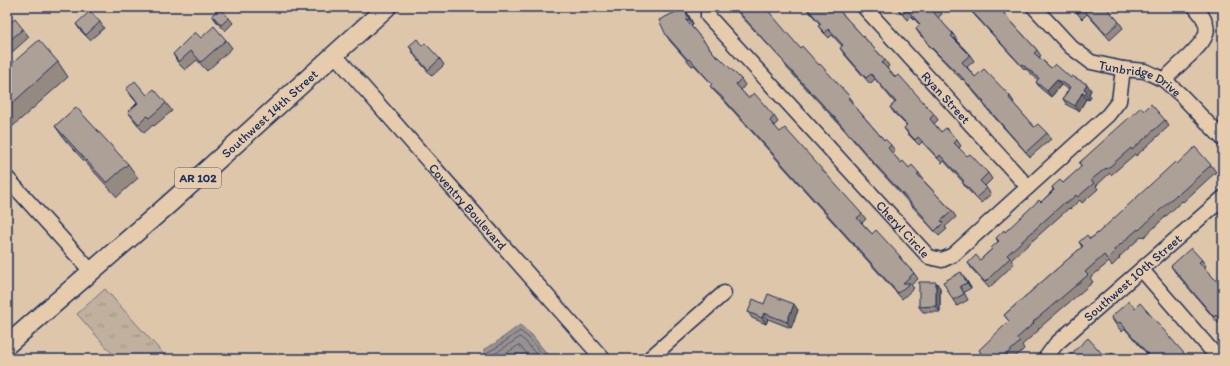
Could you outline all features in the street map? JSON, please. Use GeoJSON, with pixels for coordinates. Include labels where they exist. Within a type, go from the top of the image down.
{"type":"FeatureCollection","features":[{"type":"Feature","properties":{"kind":"main road","name":"Southwest 14th Street"},"geometry":{"type":"LineString","coordinates":[[7,345],[231,149],[387,7]]}},
{"type":"Feature","properties":{"kind":"street","name":"Cheryl Circle"},"geometry":{"type":"LineString","coordinates":[[708,7],[708,16],[929,257],[942,260],[953,255],[1108,115],[1119,101],[1122,69]]}},
{"type":"Feature","properties":{"kind":"street","name":"Ryan Street"},"geometry":{"type":"LineString","coordinates":[[864,7],[1028,187]]}},
{"type":"Feature","properties":{"kind":"street","name":"Tunbridge Drive"},"geometry":{"type":"LineString","coordinates":[[1034,7],[1071,47],[1091,62],[1122,69],[1145,71],[1164,80],[1223,139]]}},
{"type":"Feature","properties":{"kind":"street"},"geometry":{"type":"LineString","coordinates":[[1164,80],[1202,43],[1206,33],[1206,24],[1202,15],[1195,7]]}},
{"type":"Feature","properties":{"kind":"street","name":"Coventry Boulevard"},"geometry":{"type":"LineString","coordinates":[[334,54],[603,359]]}},
{"type":"Feature","properties":{"kind":"street"},"geometry":{"type":"LineString","coordinates":[[7,178],[91,271]]}},
{"type":"Feature","properties":{"kind":"street","name":"Southwest 10th Street"},"geometry":{"type":"LineString","coordinates":[[1045,359],[1056,344],[1223,198]]}},
{"type":"Feature","properties":{"kind":"street"},"geometry":{"type":"LineString","coordinates":[[1142,270],[1220,359]]}},
{"type":"Feature","properties":{"kind":"street"},"geometry":{"type":"LineString","coordinates":[[649,359],[724,293]]}},
{"type":"Feature","properties":{"kind":"green space"},"geometry":{"type":"Polygon","coordinates":[[[105,289],[168,359],[117,359],[77,314],[105,289]]]}},
{"type":"Feature","properties":{"kind":"water"},"geometry":{"type":"Polygon","coordinates":[[[520,325],[532,335],[551,359],[483,359],[484,349],[494,344],[520,325]]]}},
{"type":"Feature","properties":{"kind":"building"},"geometry":{"type":"Polygon","coordinates":[[[738,7],[765,7],[800,48],[802,46],[850,97],[848,98],[864,117],[884,140],[885,139],[891,145],[888,148],[901,163],[903,161],[909,168],[912,165],[919,173],[917,174],[952,211],[941,221],[943,223],[935,231],[736,9],[738,7]]]}},
{"type":"Feature","properties":{"kind":"building"},"geometry":{"type":"Polygon","coordinates":[[[806,7],[836,7],[885,60],[882,63],[895,77],[899,75],[934,114],[930,119],[941,132],[946,128],[957,140],[954,143],[967,156],[970,154],[988,173],[980,181],[987,188],[977,197],[962,182],[964,181],[940,155],[938,158],[918,137],[915,140],[904,128],[907,125],[890,107],[896,102],[871,74],[866,78],[840,48],[843,45],[828,29],[825,33],[818,26],[821,24],[806,7]]]}},
{"type":"Feature","properties":{"kind":"building"},"geometry":{"type":"Polygon","coordinates":[[[896,7],[937,7],[938,8],[934,13],[953,34],[951,36],[970,55],[962,62],[975,77],[984,69],[1010,96],[1009,98],[1034,127],[1038,124],[1047,133],[1026,152],[959,74],[926,42],[927,41],[916,29],[920,24],[907,10],[903,14],[896,7]]]}},
{"type":"Feature","properties":{"kind":"building"},"geometry":{"type":"Polygon","coordinates":[[[968,7],[998,7],[1037,50],[1034,53],[1051,68],[1055,64],[1071,78],[1072,76],[1087,84],[1084,89],[1087,91],[1085,94],[1082,93],[1075,106],[1063,99],[1070,87],[1057,80],[1047,91],[1036,82],[1039,78],[1022,64],[1021,65],[968,7]]]}},
{"type":"Feature","properties":{"kind":"building"},"geometry":{"type":"Polygon","coordinates":[[[1072,7],[1106,7],[1119,22],[1106,34],[1083,9],[1078,13],[1072,7]]]}},
{"type":"Feature","properties":{"kind":"building"},"geometry":{"type":"Polygon","coordinates":[[[220,8],[229,18],[221,25],[212,15],[220,8]]]}},
{"type":"Feature","properties":{"kind":"building"},"geometry":{"type":"Polygon","coordinates":[[[684,8],[689,19],[686,20],[718,58],[719,57],[741,79],[736,84],[748,98],[754,93],[774,116],[770,121],[780,132],[785,128],[862,214],[857,218],[872,234],[876,230],[914,273],[903,283],[910,283],[898,293],[722,97],[710,86],[712,84],[690,59],[688,60],[666,35],[659,20],[684,8]]]}},
{"type":"Feature","properties":{"kind":"building"},"geometry":{"type":"Polygon","coordinates":[[[90,11],[100,22],[86,35],[76,24],[90,11]]]}},
{"type":"Feature","properties":{"kind":"building"},"geometry":{"type":"Polygon","coordinates":[[[15,19],[23,29],[7,43],[7,25],[15,19]]]}},
{"type":"Feature","properties":{"kind":"building"},"geometry":{"type":"Polygon","coordinates":[[[214,26],[226,40],[201,62],[191,51],[179,62],[173,54],[195,32],[201,38],[214,26]]]}},
{"type":"Feature","properties":{"kind":"building"},"geometry":{"type":"Polygon","coordinates":[[[417,39],[422,46],[425,43],[440,59],[428,70],[413,53],[414,52],[409,46],[417,39]]]}},
{"type":"Feature","properties":{"kind":"building"},"geometry":{"type":"Polygon","coordinates":[[[39,40],[58,62],[7,108],[7,68],[39,40]]]}},
{"type":"Feature","properties":{"kind":"building"},"geometry":{"type":"Polygon","coordinates":[[[135,81],[147,95],[154,89],[166,103],[149,118],[147,116],[139,124],[128,112],[138,103],[126,89],[135,81]]]}},
{"type":"Feature","properties":{"kind":"building"},"geometry":{"type":"Polygon","coordinates":[[[1151,104],[1165,120],[1132,150],[1131,148],[1107,169],[1106,168],[1091,180],[1094,183],[1078,197],[1076,195],[1066,204],[1065,202],[1007,255],[1010,258],[985,282],[968,263],[976,255],[980,260],[999,241],[996,238],[1004,230],[1005,232],[1039,200],[1041,202],[1054,190],[1052,187],[1060,180],[1063,183],[1082,166],[1079,163],[1141,107],[1144,111],[1151,104]]]}},
{"type":"Feature","properties":{"kind":"building"},"geometry":{"type":"Polygon","coordinates":[[[76,107],[128,164],[107,183],[55,126],[76,107]]]}},
{"type":"Feature","properties":{"kind":"building"},"geometry":{"type":"Polygon","coordinates":[[[1195,147],[1211,165],[1178,195],[1177,194],[1139,230],[1138,229],[1114,250],[1115,252],[1107,259],[1104,255],[1085,272],[1088,275],[1033,322],[1034,323],[1017,338],[1020,342],[1001,359],[974,358],[981,353],[979,350],[1009,321],[1004,315],[1083,246],[1079,242],[1087,235],[1090,239],[1098,233],[1175,162],[1177,164],[1195,147]]]}},
{"type":"Feature","properties":{"kind":"building"},"geometry":{"type":"Polygon","coordinates":[[[1191,248],[1202,260],[1199,262],[1223,288],[1223,322],[1216,315],[1214,317],[1171,266],[1191,248]]]}},
{"type":"Feature","properties":{"kind":"building"},"geometry":{"type":"Polygon","coordinates":[[[961,272],[967,283],[960,286],[964,294],[953,300],[943,282],[961,272]]]}},
{"type":"Feature","properties":{"kind":"building"},"geometry":{"type":"Polygon","coordinates":[[[919,282],[936,282],[936,306],[919,307],[919,282]]]}},
{"type":"Feature","properties":{"kind":"building"},"geometry":{"type":"Polygon","coordinates":[[[768,294],[794,304],[787,322],[764,313],[762,318],[748,312],[753,299],[764,304],[768,294]]]}},
{"type":"Feature","properties":{"kind":"building"},"geometry":{"type":"Polygon","coordinates":[[[1129,301],[1135,308],[1140,303],[1189,359],[1147,359],[1145,356],[1148,354],[1120,322],[1117,324],[1111,317],[1129,301]]]}},
{"type":"Feature","properties":{"kind":"building"},"geometry":{"type":"Polygon","coordinates":[[[1088,338],[1106,358],[1112,353],[1117,359],[1073,359],[1070,355],[1088,338]]]}}]}
